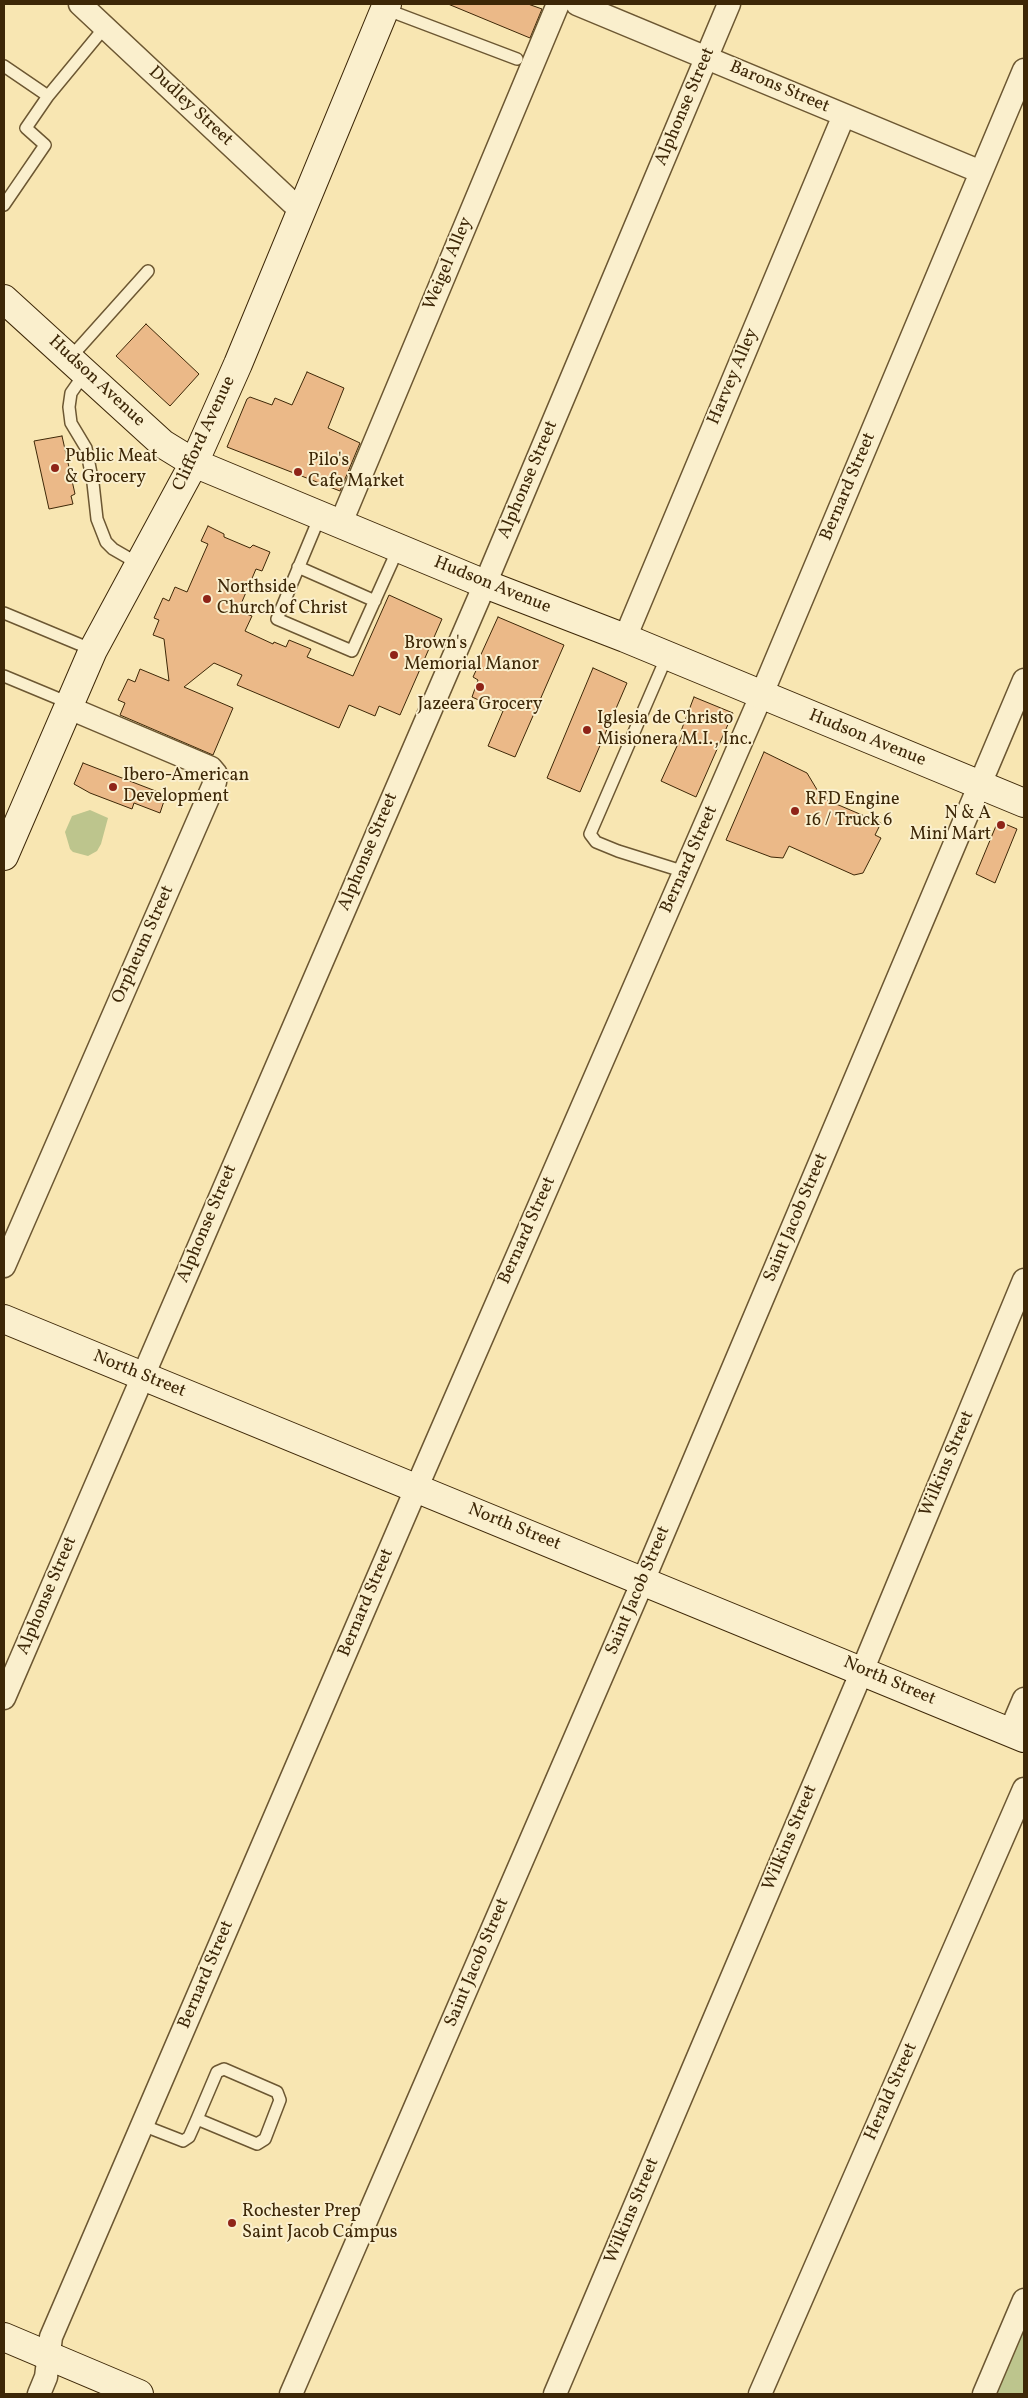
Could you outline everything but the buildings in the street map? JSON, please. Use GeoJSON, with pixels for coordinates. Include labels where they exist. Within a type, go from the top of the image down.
{"type":"FeatureCollection","features":[{"type":"Feature","properties":{"kind":"main road","name":"Clifford Avenue"},"geometry":{"type":"LineString","coordinates":[[4,856],[93,650],[194,463],[238,364],[386,6]]}},
{"type":"Feature","properties":{"kind":"main road","name":"Hudson Avenue"},"geometry":{"type":"LineString","coordinates":[[4,299],[163,444],[194,463],[398,549],[625,638],[761,696],[1024,803]]}},
{"type":"Feature","properties":{"kind":"main road","name":"North Street"},"geometry":{"type":"LineString","coordinates":[[4,1319],[1017,1735]]}},
{"type":"Feature","properties":{"kind":"main road"},"geometry":{"type":"LineString","coordinates":[[4,2337],[140,2394]]}},
{"type":"Feature","properties":{"kind":"street","name":"Dudley Street"},"geometry":{"type":"LineString","coordinates":[[80,4],[300,211]]}},
{"type":"Feature","properties":{"kind":"street","name":"Weigel Alley"},"geometry":{"type":"LineString","coordinates":[[330,521],[558,4]]}},
{"type":"Feature","properties":{"kind":"street","name":"Barons Street"},"geometry":{"type":"LineString","coordinates":[[577,4],[982,172]]}},
{"type":"Feature","properties":{"kind":"street","name":"Alphonse Street"},"geometry":{"type":"LineString","coordinates":[[4,1698],[485,584],[708,58],[729,4]]}},
{"type":"Feature","properties":{"kind":"street","name":"Bernard Street"},"geometry":{"type":"LineString","coordinates":[[39,2394],[46,2377],[51,2337],[416,1489],[761,696],[1024,70]]}},
{"type":"Feature","properties":{"kind":"street","name":"Harvey Alley"},"geometry":{"type":"LineString","coordinates":[[625,638],[844,115]]}},
{"type":"Feature","properties":{"kind":"street","name":"Saint Jacob Street"},"geometry":{"type":"LineString","coordinates":[[291,2394],[644,1581],[1024,680]]}},
{"type":"Feature","properties":{"kind":"street","name":"Orpheum Street"},"geometry":{"type":"LineString","coordinates":[[4,1266],[215,782],[216,774],[211,768],[68,705]]}},
{"type":"Feature","properties":{"kind":"street","name":"Wilkins Street"},"geometry":{"type":"LineString","coordinates":[[556,2394],[862,1671],[1024,1280]]}},
{"type":"Feature","properties":{"kind":"street"},"geometry":{"type":"LineString","coordinates":[[1017,1735],[1024,1699]]}},
{"type":"Feature","properties":{"kind":"street","name":"Herald Street"},"geometry":{"type":"LineString","coordinates":[[760,2394],[1024,1789]]}},
{"type":"Feature","properties":{"kind":"street"},"geometry":{"type":"LineString","coordinates":[[984,2394],[1024,2300]]}},
{"type":"Feature","properties":{"kind":"lane"},"geometry":{"type":"LineString","coordinates":[[386,6],[517,59]]}},
{"type":"Feature","properties":{"kind":"lane"},"geometry":{"type":"LineString","coordinates":[[4,205],[45,145],[26,128],[48,96],[105,27]]}},
{"type":"Feature","properties":{"kind":"lane"},"geometry":{"type":"LineString","coordinates":[[4,66],[48,96]]}},
{"type":"Feature","properties":{"kind":"lane"},"geometry":{"type":"LineString","coordinates":[[139,564],[113,549],[106,542],[97,519],[94,483],[86,448],[71,423],[68,408],[78,365],[148,270]]}},
{"type":"Feature","properties":{"kind":"lane"},"geometry":{"type":"LineString","coordinates":[[330,521],[298,568],[277,619],[352,651],[398,549]]}},
{"type":"Feature","properties":{"kind":"lane"},"geometry":{"type":"LineString","coordinates":[[298,568],[375,600]]}},
{"type":"Feature","properties":{"kind":"lane"},"geometry":{"type":"LineString","coordinates":[[4,612],[93,650]]}},
{"type":"Feature","properties":{"kind":"lane"},"geometry":{"type":"LineString","coordinates":[[667,656],[590,834],[596,842],[618,851],[685,872]]}},
{"type":"Feature","properties":{"kind":"lane"},"geometry":{"type":"LineString","coordinates":[[4,676],[68,705]]}},
{"type":"Feature","properties":{"kind":"lane"},"geometry":{"type":"LineString","coordinates":[[142,2125],[183,2141],[189,2137],[217,2072],[224,2069],[276,2092],[280,2100],[265,2139],[257,2144],[197,2119]]}},
{"type":"Feature","properties":{"kind":"green space"},"geometry":{"type":"Polygon","coordinates":[[[90,810],[108,818],[101,844],[97,851],[88,856],[73,852],[70,849],[65,832],[72,816],[90,810]]]}},
{"type":"Feature","properties":{"kind":"green space"},"geometry":{"type":"Polygon","coordinates":[[[1024,2329],[1024,2394],[996,2394],[1024,2329]]]}},
{"type":"Feature","properties":{"kind":"place","name":"Public Meat & Grocery"},"geometry":{"type":"Point","coordinates":[55,468]}},
{"type":"Feature","properties":{"kind":"place","name":"Pilo's Cafe Market"},"geometry":{"type":"Point","coordinates":[298,472]}},
{"type":"Feature","properties":{"kind":"place","name":"Northside Church of Christ"},"geometry":{"type":"Point","coordinates":[207,599]}},
{"type":"Feature","properties":{"kind":"place","name":"Brown's Memorial Manor"},"geometry":{"type":"Point","coordinates":[394,655]}},
{"type":"Feature","properties":{"kind":"place","name":"Jazeera Grocery"},"geometry":{"type":"Point","coordinates":[480,687]}},
{"type":"Feature","properties":{"kind":"place","name":"Iglesia de Christo Misionera M.I., Inc."},"geometry":{"type":"Point","coordinates":[587,730]}},
{"type":"Feature","properties":{"kind":"place","name":"Ibero-American Development"},"geometry":{"type":"Point","coordinates":[113,787]}},
{"type":"Feature","properties":{"kind":"place","name":"RFD Engine 16 / Truck 6"},"geometry":{"type":"Point","coordinates":[795,811]}},
{"type":"Feature","properties":{"kind":"place","name":"N & A Mini Mart"},"geometry":{"type":"Point","coordinates":[1001,825]}},
{"type":"Feature","properties":{"kind":"place","name":"Rochester Prep Saint Jacob Campus"},"geometry":{"type":"Point","coordinates":[232,2223]}}]}
